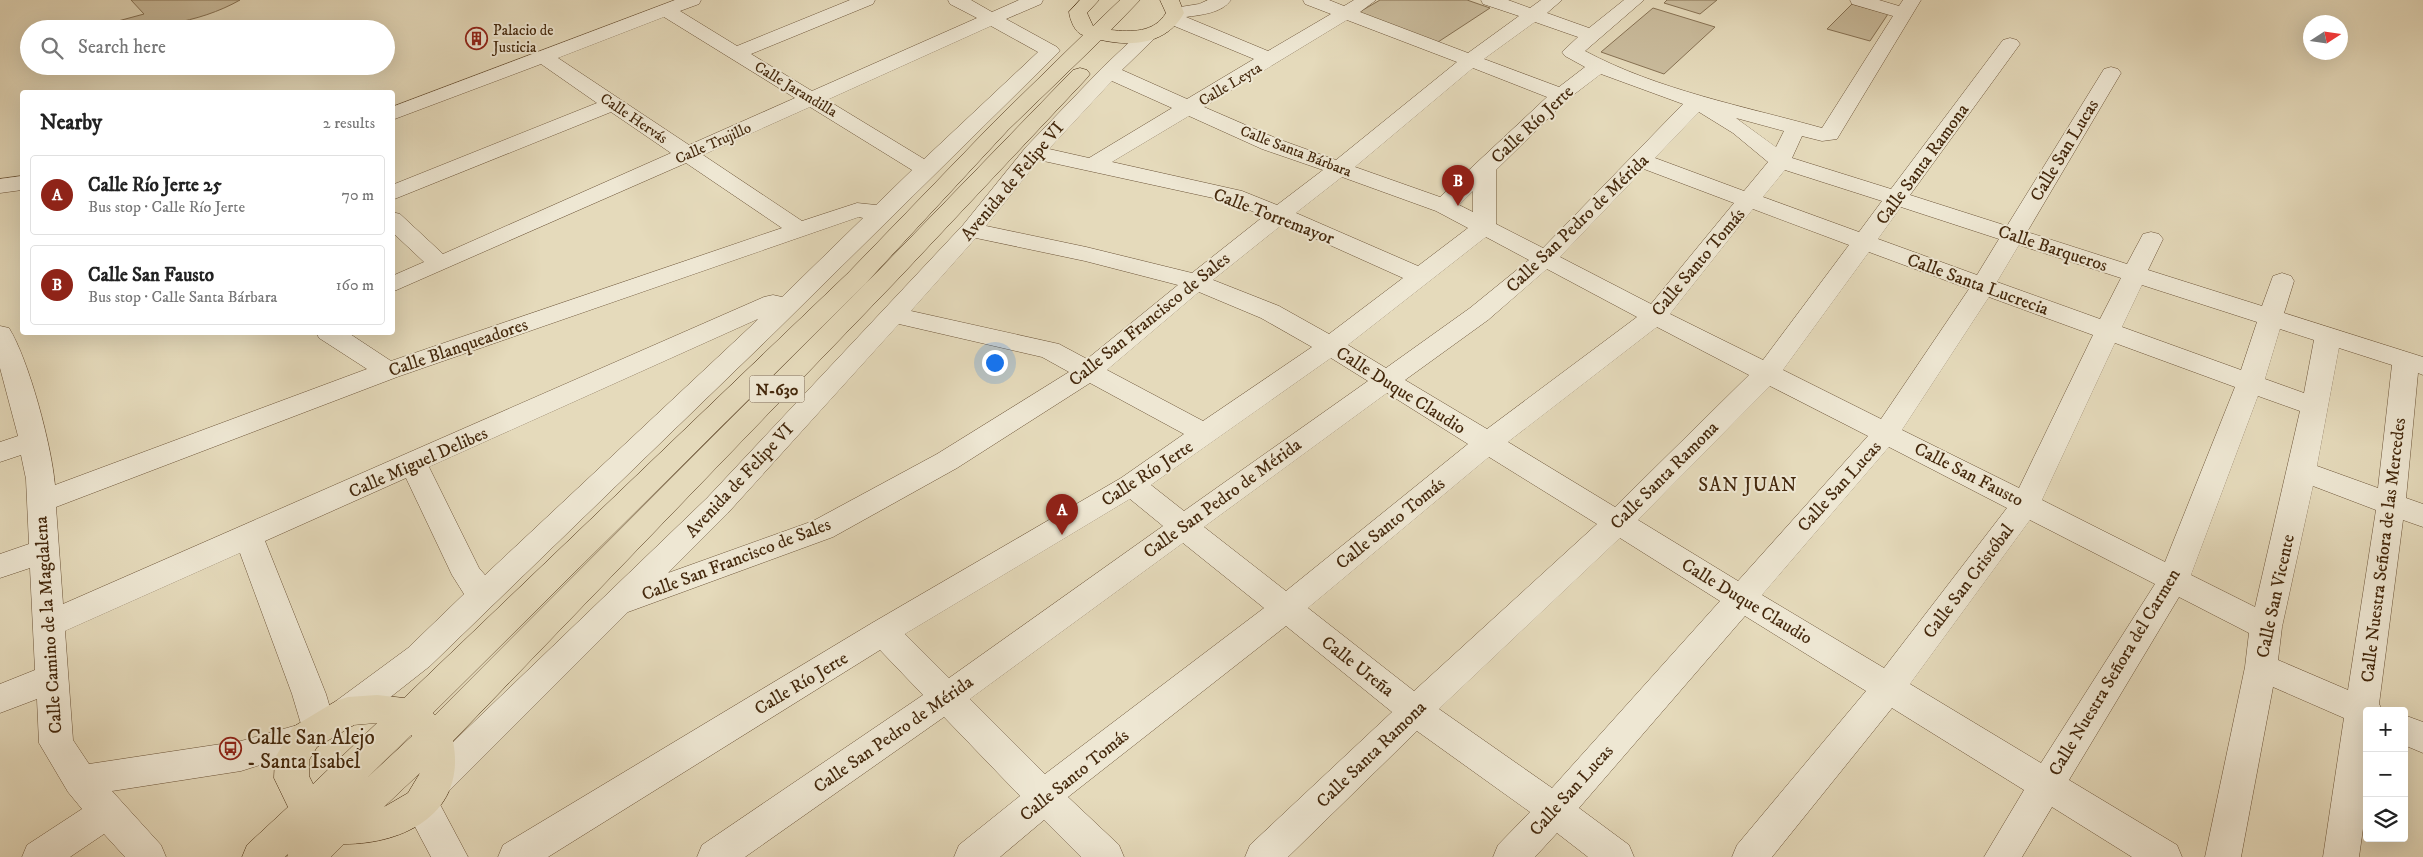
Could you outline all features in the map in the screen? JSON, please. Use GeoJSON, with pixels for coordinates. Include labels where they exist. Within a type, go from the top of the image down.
{"type":"FeatureCollection","features":[{"type":"Feature","properties":{"kind":"highway"},"geometry":{"type":"LineString","coordinates":[[1083,1],[1078,12],[1079,19],[1086,30],[1106,36],[1149,34],[1167,26],[1175,7]]}},
{"type":"Feature","properties":{"kind":"highway","name":"N-630"},"geometry":{"type":"LineString","coordinates":[[304,857],[322,819],[411,713],[857,278],[1000,126],[1106,36],[1139,3]]}},
{"type":"Feature","properties":{"kind":"highway","name":"Avenida de Felipe VI"},"geometry":{"type":"LineString","coordinates":[[435,737],[890,273],[1106,36]]}},
{"type":"Feature","properties":{"kind":"highway"},"geometry":{"type":"LineString","coordinates":[[377,709],[411,713],[435,737],[439,758],[429,792],[396,820],[362,828],[322,819],[291,778],[305,744],[348,711],[377,709]]}},
{"type":"Feature","properties":{"kind":"highway","name":"N-630"},"geometry":{"type":"LineString","coordinates":[[260,857],[322,819],[435,737]]}},
{"type":"Feature","properties":{"kind":"street"},"geometry":{"type":"LineString","coordinates":[[395,113],[692,0]]}},
{"type":"Feature","properties":{"kind":"street"},"geometry":{"type":"LineString","coordinates":[[736,53],[866,0]]}},
{"type":"Feature","properties":{"kind":"street"},"geometry":{"type":"LineString","coordinates":[[348,711],[419,657],[788,305],[926,169],[1050,51],[993,18],[957,0]]}},
{"type":"Feature","properties":{"kind":"street","name":"Calle Trujillo"},"geometry":{"type":"LineString","coordinates":[[395,284],[1034,0]]}},
{"type":"Feature","properties":{"kind":"street"},"geometry":{"type":"LineString","coordinates":[[1175,7],[1204,9],[1222,0]]}},
{"type":"Feature","properties":{"kind":"street"},"geometry":{"type":"LineString","coordinates":[[1312,0],[1561,95]]}},
{"type":"Feature","properties":{"kind":"street","name":"Calle Leyta"},"geometry":{"type":"LineString","coordinates":[[1092,165],[1190,108],[1367,0]]}},
{"type":"Feature","properties":{"kind":"street"},"geometry":{"type":"LineString","coordinates":[[1490,0],[1591,35]]}},
{"type":"Feature","properties":{"kind":"street","name":"Calle San Francisco de Sales"},"geometry":{"type":"LineString","coordinates":[[619,603],[823,529],[947,461],[1088,372],[1280,214],[1472,61],[1553,0]]}},
{"type":"Feature","properties":{"kind":"street"},"geometry":{"type":"LineString","coordinates":[[1635,0],[1572,52],[1598,66],[1697,102],[1822,134],[1829,134],[1908,6],[1859,0]]}},
{"type":"Feature","properties":{"kind":"street"},"geometry":{"type":"LineString","coordinates":[[1175,7],[1271,59]]}},
{"type":"Feature","properties":{"kind":"street","name":"Calle Jarandilla"},"geometry":{"type":"LineString","coordinates":[[665,10],[926,169]]}},
{"type":"Feature","properties":{"kind":"street","name":"Avenida de Felipe VI"},"geometry":{"type":"LineString","coordinates":[[429,792],[717,506],[971,230],[1034,152],[1109,72],[1149,34]]}},
{"type":"Feature","properties":{"kind":"street","name":"Calle Santa Ramona"},"geometry":{"type":"LineString","coordinates":[[1263,857],[1415,710],[1617,523],[1767,373],[2010,44]]}},
{"type":"Feature","properties":{"kind":"street","name":"Calle Hervás"},"geometry":{"type":"LineString","coordinates":[[543,57],[800,230]]}},
{"type":"Feature","properties":{"kind":"street","name":"Calle Río Jerte"},"geometry":{"type":"LineString","coordinates":[[516,857],[883,632],[1131,486],[1330,346],[1484,227],[1486,168],[1561,95],[1598,66]]}},
{"type":"Feature","properties":{"kind":"street","name":"Calle Santa Bárbara"},"geometry":{"type":"LineString","coordinates":[[1109,72],[1270,144],[1444,206],[1484,227]]}},
{"type":"Feature","properties":{"kind":"street","name":"Calle San Lucas"},"geometry":{"type":"LineString","coordinates":[[1511,857],[1887,432],[1983,286],[2110,73]]}},
{"type":"Feature","properties":{"kind":"street","name":"Calle Barqueros"},"geometry":{"type":"LineString","coordinates":[[1697,102],[1740,129],[1780,161],[2414,364]]}},
{"type":"Feature","properties":{"kind":"street","name":"Calle San Pedro de Mérida"},"geometry":{"type":"LineString","coordinates":[[715,857],[947,697],[1479,314],[1546,258],[1697,102]]}},
{"type":"Feature","properties":{"kind":"street"},"geometry":{"type":"LineString","coordinates":[[395,192],[612,104]]}},
{"type":"Feature","properties":{"kind":"street","name":"Calle Santo Tomás"},"geometry":{"type":"LineString","coordinates":[[972,857],[1028,813],[1043,796],[1286,608],[1488,443],[1654,316],[1780,161],[1796,127]]}},
{"type":"Feature","properties":{"kind":"street","name":"Calle Torremayor"},"geometry":{"type":"LineString","coordinates":[[1034,152],[1234,196],[1280,214],[1421,277]]}},
{"type":"Feature","properties":{"kind":"street","name":"Calle Santa Lucrecia"},"geometry":{"type":"LineString","coordinates":[[1642,160],[2315,407]]}},
{"type":"Feature","properties":{"kind":"street"},"geometry":{"type":"LineString","coordinates":[[1444,206],[1486,168]]}},
{"type":"Feature","properties":{"kind":"street"},"geometry":{"type":"LineString","coordinates":[[0,186],[20,183]]}},
{"type":"Feature","properties":{"kind":"street","name":"Calle Blanqueadores"},"geometry":{"type":"LineString","coordinates":[[40,502],[388,371],[857,210],[881,213]]}},
{"type":"Feature","properties":{"kind":"street"},"geometry":{"type":"LineString","coordinates":[[395,222],[440,264]]}},
{"type":"Feature","properties":{"kind":"street","name":"Calle San Fausto"},"geometry":{"type":"LineString","coordinates":[[1484,227],[1654,316],[1887,432],[2266,626]]}},
{"type":"Feature","properties":{"kind":"street","name":"Calle Duque Claudio"},"geometry":{"type":"LineString","coordinates":[[971,230],[1086,254],[1196,282],[1270,312],[1330,346],[2164,857]]}},
{"type":"Feature","properties":{"kind":"street","name":"Calle San Cristóbal"},"geometry":{"type":"LineString","coordinates":[[1750,857],[1888,688],[2026,504],[2151,240]]}},
{"type":"Feature","properties":{"kind":"street","name":"Calle Nuestra Señora del Carmen"},"geometry":{"type":"LineString","coordinates":[[2002,857],[2174,579],[2250,383],[2282,281]]}},
{"type":"Feature","properties":{"kind":"street","name":"Calle Miguel Delibes"},"geometry":{"type":"LineString","coordinates":[[48,625],[773,303],[788,305]]}},
{"type":"Feature","properties":{"kind":"street"},"geometry":{"type":"LineString","coordinates":[[894,314],[1050,350],[1205,434]]}},
{"type":"Feature","properties":{"kind":"street"},"geometry":{"type":"LineString","coordinates":[[333,335],[388,371]]}},
{"type":"Feature","properties":{"kind":"street","name":"Calle San Vicente"},"geometry":{"type":"LineString","coordinates":[[2223,857],[2261,667],[2266,626],[2302,471],[2328,336]]}},
{"type":"Feature","properties":{"kind":"street","name":"Calle Camino de la Magdalena"},"geometry":{"type":"LineString","coordinates":[[2,345],[33,441],[40,479],[56,743],[80,781],[148,857]]}},
{"type":"Feature","properties":{"kind":"street","name":"Calle Nuestra Señora de las Mercedes"},"geometry":{"type":"LineString","coordinates":[[2366,707],[2391,504],[2414,364]]}},
{"type":"Feature","properties":{"kind":"street"},"geometry":{"type":"LineString","coordinates":[[0,452],[33,441]]}},
{"type":"Feature","properties":{"kind":"street"},"geometry":{"type":"LineString","coordinates":[[413,464],[467,575],[483,596]]}},
{"type":"Feature","properties":{"kind":"street"},"geometry":{"type":"LineString","coordinates":[[2302,471],[2423,516]]}},
{"type":"Feature","properties":{"kind":"street","name":"Calle Ureña"},"geometry":{"type":"LineString","coordinates":[[1131,486],[1415,710],[1554,809],[1616,857]]}},
{"type":"Feature","properties":{"kind":"street"},"geometry":{"type":"LineString","coordinates":[[80,781],[305,744],[309,694],[249,537]]}},
{"type":"Feature","properties":{"kind":"street"},"geometry":{"type":"LineString","coordinates":[[0,566],[44,550]]}},
{"type":"Feature","properties":{"kind":"street"},"geometry":{"type":"LineString","coordinates":[[883,632],[1043,796],[1106,857]]}},
{"type":"Feature","properties":{"kind":"street"},"geometry":{"type":"LineString","coordinates":[[2261,667],[2363,711]]}},
{"type":"Feature","properties":{"kind":"street"},"geometry":{"type":"LineString","coordinates":[[0,699],[52,678]]}},
{"type":"Feature","properties":{"kind":"street","name":"Calle Nuestra Señora de las Mercedes"},"geometry":{"type":"LineString","coordinates":[[2341,857],[2363,724]]}},
{"type":"Feature","properties":{"kind":"street"},"geometry":{"type":"LineString","coordinates":[[2408,731],[2423,738]]}},
{"type":"Feature","properties":{"kind":"street"},"geometry":{"type":"LineString","coordinates":[[429,792],[450,857]]}},
{"type":"Feature","properties":{"kind":"street"},"geometry":{"type":"LineString","coordinates":[[40,857],[107,812]]}},
{"type":"Feature","properties":{"kind":"shaded area"},"geometry":{"type":"Polygon","coordinates":[[[131,0],[240,0],[207,15],[189,20],[122,20],[144,14],[131,0]]]}},
{"type":"Feature","properties":{"kind":"shaded area"},"geometry":{"type":"Polygon","coordinates":[[[1380,0],[1467,0],[1490,8],[1435,44],[1356,14],[1380,0]]]}},
{"type":"Feature","properties":{"kind":"shaded area"},"geometry":{"type":"Polygon","coordinates":[[[1667,0],[1717,0],[1700,14],[1664,3],[1667,0]]]}},
{"type":"Feature","properties":{"kind":"shaded area"},"geometry":{"type":"Polygon","coordinates":[[[1852,4],[1888,14],[1870,41],[1827,29],[1852,4]]]}},
{"type":"Feature","properties":{"kind":"shaded area"},"geometry":{"type":"Polygon","coordinates":[[[1653,8],[1715,27],[1664,74],[1601,52],[1653,8]]]}},
{"type":"Feature","properties":{"kind":"place","name":"Palacio de Justicia"},"geometry":{"type":"Point","coordinates":[477,39]}},
{"type":"Feature","properties":{"kind":"place","name":"Calle San Fausto"},"geometry":{"type":"Point","coordinates":[1458,206]}},
{"type":"Feature","properties":{"kind":"place","name":"Calle Río Jerte 25"},"geometry":{"type":"Point","coordinates":[1062,535]}},
{"type":"Feature","properties":{"kind":"place","name":"Calle San Alejo - Santa Isabel"},"geometry":{"type":"Point","coordinates":[231,749]}},
{"type":"Feature","properties":{"kind":"district","name":"SAN JUAN"},"geometry":{"type":"Point","coordinates":[1748,484]}}]}
